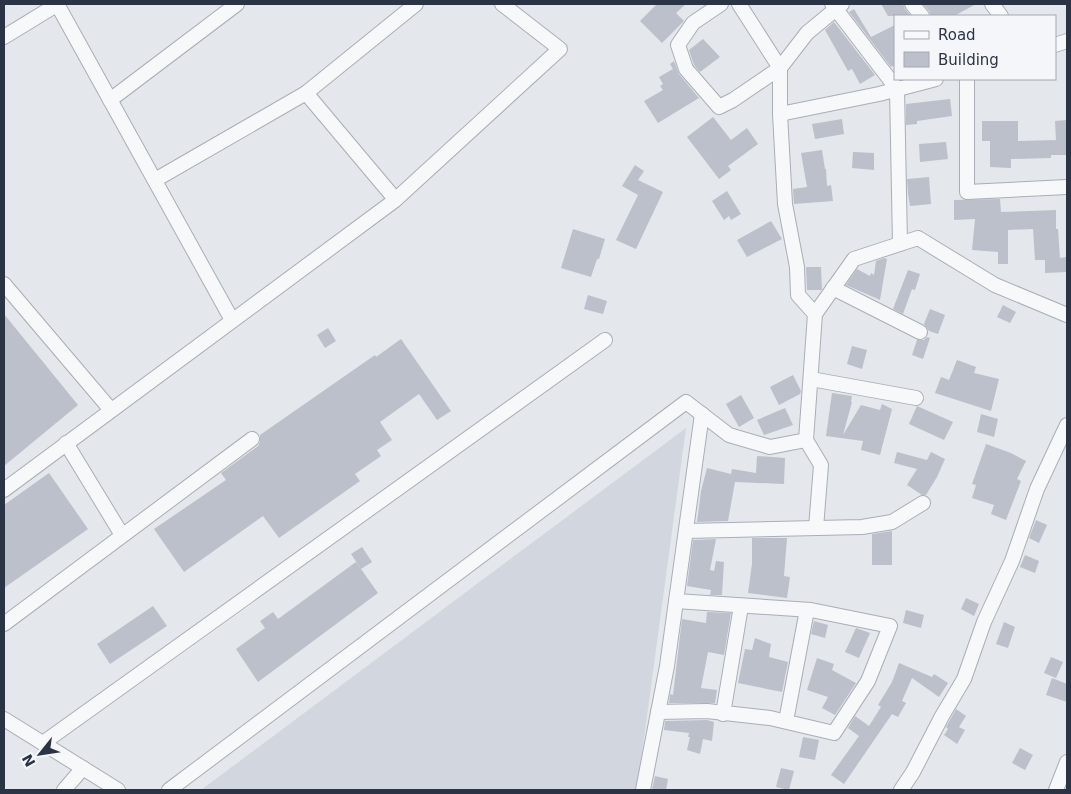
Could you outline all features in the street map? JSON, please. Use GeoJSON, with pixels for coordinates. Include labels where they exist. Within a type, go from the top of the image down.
{"type":"FeatureCollection","features":[{"type":"Feature","properties":{"kind":"street"},"geometry":{"type":"LineString","coordinates":[[4,37],[58,4],[232,320]]}},
{"type":"Feature","properties":{"kind":"street"},"geometry":{"type":"LineString","coordinates":[[110,100],[238,4]]}},
{"type":"Feature","properties":{"kind":"street"},"geometry":{"type":"LineString","coordinates":[[155,180],[306,93],[416,4]]}},
{"type":"Feature","properties":{"kind":"street"},"geometry":{"type":"LineString","coordinates":[[4,490],[394,201],[560,49],[502,4]]}},
{"type":"Feature","properties":{"kind":"street"},"geometry":{"type":"LineString","coordinates":[[720,4],[693,23],[678,45],[686,69],[719,107],[733,100],[780,68],[806,33],[837,5],[897,89],[900,244]]}},
{"type":"Feature","properties":{"kind":"street"},"geometry":{"type":"LineString","coordinates":[[739,4],[780,68],[780,114],[785,204],[797,267],[798,295],[815,314]]}},
{"type":"Feature","properties":{"kind":"street"},"geometry":{"type":"LineString","coordinates":[[912,4],[921,15]]}},
{"type":"Feature","properties":{"kind":"street"},"geometry":{"type":"LineString","coordinates":[[992,4],[1000,15]]}},
{"type":"Feature","properties":{"kind":"street"},"geometry":{"type":"LineString","coordinates":[[780,114],[932,80]]}},
{"type":"Feature","properties":{"kind":"street"},"geometry":{"type":"LineString","coordinates":[[967,80],[966,192],[1067,188]]}},
{"type":"Feature","properties":{"kind":"street"},"geometry":{"type":"LineString","coordinates":[[306,93],[390,193]]}},
{"type":"Feature","properties":{"kind":"street"},"geometry":{"type":"LineString","coordinates":[[816,528],[821,465],[806,440],[815,314],[854,259],[918,238],[995,284],[1067,315]]}},
{"type":"Feature","properties":{"kind":"street"},"geometry":{"type":"LineString","coordinates":[[4,284],[111,410]]}},
{"type":"Feature","properties":{"kind":"street"},"geometry":{"type":"LineString","coordinates":[[833,288],[920,332]]}},
{"type":"Feature","properties":{"kind":"street"},"geometry":{"type":"LineString","coordinates":[[43,743],[605,340]]}},
{"type":"Feature","properties":{"kind":"street"},"geometry":{"type":"LineString","coordinates":[[811,379],[916,398]]}},
{"type":"Feature","properties":{"kind":"street"},"geometry":{"type":"LineString","coordinates":[[169,790],[686,402],[730,435],[770,448],[806,440]]}},
{"type":"Feature","properties":{"kind":"street"},"geometry":{"type":"LineString","coordinates":[[643,790],[668,666],[702,414]]}},
{"type":"Feature","properties":{"kind":"street"},"geometry":{"type":"LineString","coordinates":[[901,790],[913,772],[964,679],[984,622],[1012,561],[1037,489],[1067,425]]}},
{"type":"Feature","properties":{"kind":"street"},"geometry":{"type":"LineString","coordinates":[[4,624],[252,439]]}},
{"type":"Feature","properties":{"kind":"street"},"geometry":{"type":"LineString","coordinates":[[66,443],[122,536]]}},
{"type":"Feature","properties":{"kind":"street"},"geometry":{"type":"LineString","coordinates":[[686,531],[862,528],[892,522],[923,503]]}},
{"type":"Feature","properties":{"kind":"street"},"geometry":{"type":"LineString","coordinates":[[658,712],[707,711],[770,718],[834,733],[868,681],[890,626],[807,610],[676,601]]}},
{"type":"Feature","properties":{"kind":"street"},"geometry":{"type":"LineString","coordinates":[[723,714],[740,606]]}},
{"type":"Feature","properties":{"kind":"street"},"geometry":{"type":"LineString","coordinates":[[786,721],[807,610]]}},
{"type":"Feature","properties":{"kind":"street"},"geometry":{"type":"LineString","coordinates":[[4,719],[118,790]]}},
{"type":"Feature","properties":{"kind":"street"},"geometry":{"type":"LineString","coordinates":[[1056,790],[1067,762]]}},
{"type":"Feature","properties":{"kind":"street"},"geometry":{"type":"LineString","coordinates":[[64,790],[83,768]]}},
{"type":"Feature","properties":{"kind":"shaded area"},"geometry":{"type":"Polygon","coordinates":[[[686,428],[637,790],[201,790],[686,428]]]}},
{"type":"Feature","properties":{"kind":"building"},"geometry":{"type":"Polygon","coordinates":[[[657,4],[686,4],[676,13],[684,21],[662,43],[640,21],[657,4]]]}},
{"type":"Feature","properties":{"kind":"building"},"geometry":{"type":"Polygon","coordinates":[[[881,4],[903,4],[910,15],[894,15],[888,16],[881,4]]]}},
{"type":"Feature","properties":{"kind":"building"},"geometry":{"type":"Polygon","coordinates":[[[923,4],[976,4],[956,15],[931,15],[923,4]]]}},
{"type":"Feature","properties":{"kind":"building"},"geometry":{"type":"Polygon","coordinates":[[[854,9],[871,37],[894,26],[894,66],[891,67],[849,12],[854,9]]]}},
{"type":"Feature","properties":{"kind":"building"},"geometry":{"type":"Polygon","coordinates":[[[834,22],[875,75],[860,84],[852,69],[848,71],[825,30],[834,22]]]}},
{"type":"Feature","properties":{"kind":"building"},"geometry":{"type":"Polygon","coordinates":[[[703,39],[720,57],[700,72],[694,65],[689,50],[703,39]]]}},
{"type":"Feature","properties":{"kind":"building"},"geometry":{"type":"Polygon","coordinates":[[[674,61],[679,74],[699,98],[658,123],[644,101],[663,90],[660,86],[663,84],[659,77],[673,69],[670,64],[674,61]]]}},
{"type":"Feature","properties":{"kind":"building"},"geometry":{"type":"Polygon","coordinates":[[[950,99],[952,116],[917,121],[917,124],[906,125],[906,104],[950,99]]]}},
{"type":"Feature","properties":{"kind":"building"},"geometry":{"type":"Polygon","coordinates":[[[713,117],[731,140],[747,128],[758,144],[728,166],[731,170],[719,179],[687,137],[713,117]]]}},
{"type":"Feature","properties":{"kind":"building"},"geometry":{"type":"Polygon","coordinates":[[[842,119],[844,134],[815,139],[812,124],[842,119]]]}},
{"type":"Feature","properties":{"kind":"building"},"geometry":{"type":"Polygon","coordinates":[[[1067,120],[1067,155],[1051,155],[1051,158],[1011,159],[1011,168],[990,167],[990,141],[982,141],[982,121],[1018,121],[1018,141],[1056,140],[1055,121],[1067,120]]]}},
{"type":"Feature","properties":{"kind":"building"},"geometry":{"type":"Polygon","coordinates":[[[946,142],[948,159],[920,162],[919,144],[946,142]]]}},
{"type":"Feature","properties":{"kind":"building"},"geometry":{"type":"Polygon","coordinates":[[[822,150],[827,186],[831,185],[833,201],[794,204],[793,189],[807,187],[801,153],[822,150]]]}},
{"type":"Feature","properties":{"kind":"building"},"geometry":{"type":"Polygon","coordinates":[[[853,152],[874,153],[874,170],[852,168],[853,152]]]}},
{"type":"Feature","properties":{"kind":"building"},"geometry":{"type":"Polygon","coordinates":[[[635,165],[644,171],[638,180],[663,192],[636,249],[616,240],[638,195],[622,186],[635,165]]]}},
{"type":"Feature","properties":{"kind":"building"},"geometry":{"type":"Polygon","coordinates":[[[929,177],[931,204],[910,206],[907,179],[929,177]]]}},
{"type":"Feature","properties":{"kind":"building"},"geometry":{"type":"Polygon","coordinates":[[[727,191],[741,214],[731,220],[729,216],[724,220],[712,201],[727,191]]]}},
{"type":"Feature","properties":{"kind":"building"},"geometry":{"type":"Polygon","coordinates":[[[1000,199],[1001,212],[1056,210],[1056,229],[1058,229],[1060,258],[1066,257],[1067,272],[1045,273],[1045,260],[1035,260],[1033,229],[1008,230],[1008,264],[998,264],[998,252],[972,250],[975,219],[954,220],[954,200],[1000,199]]]}},
{"type":"Feature","properties":{"kind":"building"},"geometry":{"type":"Polygon","coordinates":[[[771,221],[782,239],[747,257],[737,240],[771,221]]]}},
{"type":"Feature","properties":{"kind":"building"},"geometry":{"type":"Polygon","coordinates":[[[573,229],[605,239],[591,277],[561,268],[573,229]]]}},
{"type":"Feature","properties":{"kind":"building"},"geometry":{"type":"Polygon","coordinates":[[[884,258],[887,259],[880,300],[846,285],[857,269],[870,276],[871,273],[874,275],[876,261],[884,258]]]}},
{"type":"Feature","properties":{"kind":"building"},"geometry":{"type":"Polygon","coordinates":[[[806,267],[821,267],[822,290],[807,290],[806,267]]]}},
{"type":"Feature","properties":{"kind":"building"},"geometry":{"type":"Polygon","coordinates":[[[908,270],[920,274],[915,290],[912,289],[903,314],[893,309],[908,270]]]}},
{"type":"Feature","properties":{"kind":"building"},"geometry":{"type":"Polygon","coordinates":[[[588,295],[607,301],[603,314],[584,309],[588,295]]]}},
{"type":"Feature","properties":{"kind":"building"},"geometry":{"type":"Polygon","coordinates":[[[1003,305],[1016,312],[1010,323],[997,317],[1003,305]]]}},
{"type":"Feature","properties":{"kind":"building"},"geometry":{"type":"Polygon","coordinates":[[[930,309],[945,315],[938,334],[929,331],[924,324],[930,309]]]}},
{"type":"Feature","properties":{"kind":"building"},"geometry":{"type":"Polygon","coordinates":[[[4,314],[78,405],[4,466],[4,314]]]}},
{"type":"Feature","properties":{"kind":"building"},"geometry":{"type":"Polygon","coordinates":[[[328,328],[336,341],[325,348],[317,335],[328,328]]]}},
{"type":"Feature","properties":{"kind":"building"},"geometry":{"type":"Polygon","coordinates":[[[927,337],[930,338],[923,359],[912,355],[917,340],[924,340],[927,337]]]}},
{"type":"Feature","properties":{"kind":"building"},"geometry":{"type":"Polygon","coordinates":[[[401,339],[451,411],[437,420],[419,394],[380,422],[392,440],[377,450],[381,456],[355,474],[360,481],[279,538],[263,516],[184,572],[154,529],[226,480],[221,473],[258,446],[260,435],[401,339]]]}},
{"type":"Feature","properties":{"kind":"building"},"geometry":{"type":"Polygon","coordinates":[[[852,346],[867,350],[862,369],[847,364],[852,346]]]}},
{"type":"Feature","properties":{"kind":"building"},"geometry":{"type":"Polygon","coordinates":[[[957,360],[976,367],[974,373],[999,379],[991,411],[935,393],[941,377],[949,380],[957,360]]]}},
{"type":"Feature","properties":{"kind":"building"},"geometry":{"type":"Polygon","coordinates":[[[793,375],[801,391],[800,394],[779,405],[770,387],[793,375]]]}},
{"type":"Feature","properties":{"kind":"building"},"geometry":{"type":"Polygon","coordinates":[[[832,393],[852,396],[843,435],[861,405],[880,410],[882,404],[892,409],[880,455],[861,450],[863,441],[826,436],[832,393]]]}},
{"type":"Feature","properties":{"kind":"building"},"geometry":{"type":"Polygon","coordinates":[[[741,395],[754,418],[739,427],[726,404],[741,395]]]}},
{"type":"Feature","properties":{"kind":"building"},"geometry":{"type":"Polygon","coordinates":[[[917,406],[953,422],[944,440],[909,424],[917,406]]]}},
{"type":"Feature","properties":{"kind":"building"},"geometry":{"type":"Polygon","coordinates":[[[785,408],[793,425],[764,435],[757,420],[785,408]]]}},
{"type":"Feature","properties":{"kind":"building"},"geometry":{"type":"Polygon","coordinates":[[[981,414],[998,419],[994,437],[977,432],[981,414]]]}},
{"type":"Feature","properties":{"kind":"building"},"geometry":{"type":"Polygon","coordinates":[[[986,444],[1026,461],[1017,479],[1021,481],[1006,520],[991,514],[994,505],[972,498],[976,485],[972,484],[986,444]]]}},
{"type":"Feature","properties":{"kind":"building"},"geometry":{"type":"Polygon","coordinates":[[[897,452],[927,460],[931,452],[945,459],[926,495],[922,495],[907,485],[917,469],[894,463],[897,452]]]}},
{"type":"Feature","properties":{"kind":"building"},"geometry":{"type":"Polygon","coordinates":[[[757,456],[785,458],[784,484],[735,482],[728,521],[697,522],[701,491],[707,468],[731,474],[732,469],[756,473],[757,456]]]}},
{"type":"Feature","properties":{"kind":"building"},"geometry":{"type":"Polygon","coordinates":[[[49,473],[88,529],[4,588],[4,505],[49,473]]]}},
{"type":"Feature","properties":{"kind":"building"},"geometry":{"type":"Polygon","coordinates":[[[1036,520],[1047,525],[1039,543],[1029,538],[1036,520]]]}},
{"type":"Feature","properties":{"kind":"building"},"geometry":{"type":"Polygon","coordinates":[[[892,531],[892,565],[872,565],[872,534],[892,531]]]}},
{"type":"Feature","properties":{"kind":"building"},"geometry":{"type":"Polygon","coordinates":[[[752,538],[787,538],[784,576],[790,577],[787,598],[748,593],[752,564],[752,538]]]}},
{"type":"Feature","properties":{"kind":"building"},"geometry":{"type":"Polygon","coordinates":[[[716,539],[710,570],[714,571],[716,561],[724,562],[722,595],[710,595],[711,590],[687,586],[693,540],[716,539]]]}},
{"type":"Feature","properties":{"kind":"building"},"geometry":{"type":"Polygon","coordinates":[[[362,547],[372,562],[361,569],[351,554],[362,547]]]}},
{"type":"Feature","properties":{"kind":"building"},"geometry":{"type":"Polygon","coordinates":[[[1025,555],[1039,561],[1035,573],[1020,567],[1025,555]]]}},
{"type":"Feature","properties":{"kind":"building"},"geometry":{"type":"Polygon","coordinates":[[[356,562],[378,593],[258,682],[236,649],[265,628],[260,621],[273,612],[278,619],[356,562]]]}},
{"type":"Feature","properties":{"kind":"building"},"geometry":{"type":"Polygon","coordinates":[[[966,598],[979,604],[974,616],[961,609],[966,598]]]}},
{"type":"Feature","properties":{"kind":"building"},"geometry":{"type":"Polygon","coordinates":[[[153,606],[167,626],[110,664],[97,644],[153,606]]]}},
{"type":"Feature","properties":{"kind":"building"},"geometry":{"type":"Polygon","coordinates":[[[906,610],[924,615],[921,628],[903,623],[906,610]]]}},
{"type":"Feature","properties":{"kind":"building"},"geometry":{"type":"Polygon","coordinates":[[[707,612],[731,613],[724,655],[708,652],[701,688],[717,690],[715,703],[669,703],[670,694],[673,695],[682,619],[706,623],[707,612]]]}},
{"type":"Feature","properties":{"kind":"building"},"geometry":{"type":"Polygon","coordinates":[[[814,621],[828,625],[825,638],[811,634],[814,621]]]}},
{"type":"Feature","properties":{"kind":"building"},"geometry":{"type":"Polygon","coordinates":[[[1004,622],[1015,627],[1008,648],[996,644],[1004,622]]]}},
{"type":"Feature","properties":{"kind":"building"},"geometry":{"type":"Polygon","coordinates":[[[856,628],[870,633],[859,658],[845,652],[856,628]]]}},
{"type":"Feature","properties":{"kind":"building"},"geometry":{"type":"Polygon","coordinates":[[[755,638],[771,644],[769,657],[788,662],[782,692],[738,683],[745,649],[752,650],[755,638]]]}},
{"type":"Feature","properties":{"kind":"building"},"geometry":{"type":"Polygon","coordinates":[[[1051,657],[1063,662],[1056,678],[1044,673],[1051,657]]]}},
{"type":"Feature","properties":{"kind":"building"},"geometry":{"type":"Polygon","coordinates":[[[817,658],[834,664],[832,670],[856,683],[835,715],[822,708],[828,697],[807,690],[817,658]]]}},
{"type":"Feature","properties":{"kind":"building"},"geometry":{"type":"Polygon","coordinates":[[[899,663],[932,677],[934,674],[948,683],[939,697],[912,678],[902,701],[906,703],[898,717],[892,714],[844,784],[831,775],[859,736],[848,728],[855,716],[869,726],[881,707],[878,705],[892,682],[899,663]]]}},
{"type":"Feature","properties":{"kind":"building"},"geometry":{"type":"Polygon","coordinates":[[[1052,678],[1067,684],[1067,702],[1046,695],[1052,678]]]}},
{"type":"Feature","properties":{"kind":"building"},"geometry":{"type":"Polygon","coordinates":[[[956,709],[966,716],[959,727],[965,730],[957,744],[944,735],[948,729],[946,727],[956,709]]]}},
{"type":"Feature","properties":{"kind":"building"},"geometry":{"type":"Polygon","coordinates":[[[707,720],[714,722],[712,741],[703,739],[700,754],[687,750],[689,733],[664,730],[665,721],[707,720]]]}},
{"type":"Feature","properties":{"kind":"building"},"geometry":{"type":"Polygon","coordinates":[[[803,737],[819,740],[815,760],[799,757],[803,737]]]}},
{"type":"Feature","properties":{"kind":"building"},"geometry":{"type":"Polygon","coordinates":[[[1020,748],[1033,755],[1025,770],[1012,763],[1020,748]]]}},
{"type":"Feature","properties":{"kind":"building"},"geometry":{"type":"Polygon","coordinates":[[[781,768],[794,771],[789,790],[776,787],[781,768]]]}},
{"type":"Feature","properties":{"kind":"building"},"geometry":{"type":"Polygon","coordinates":[[[655,776],[668,779],[666,790],[652,790],[655,776]]]}}]}
